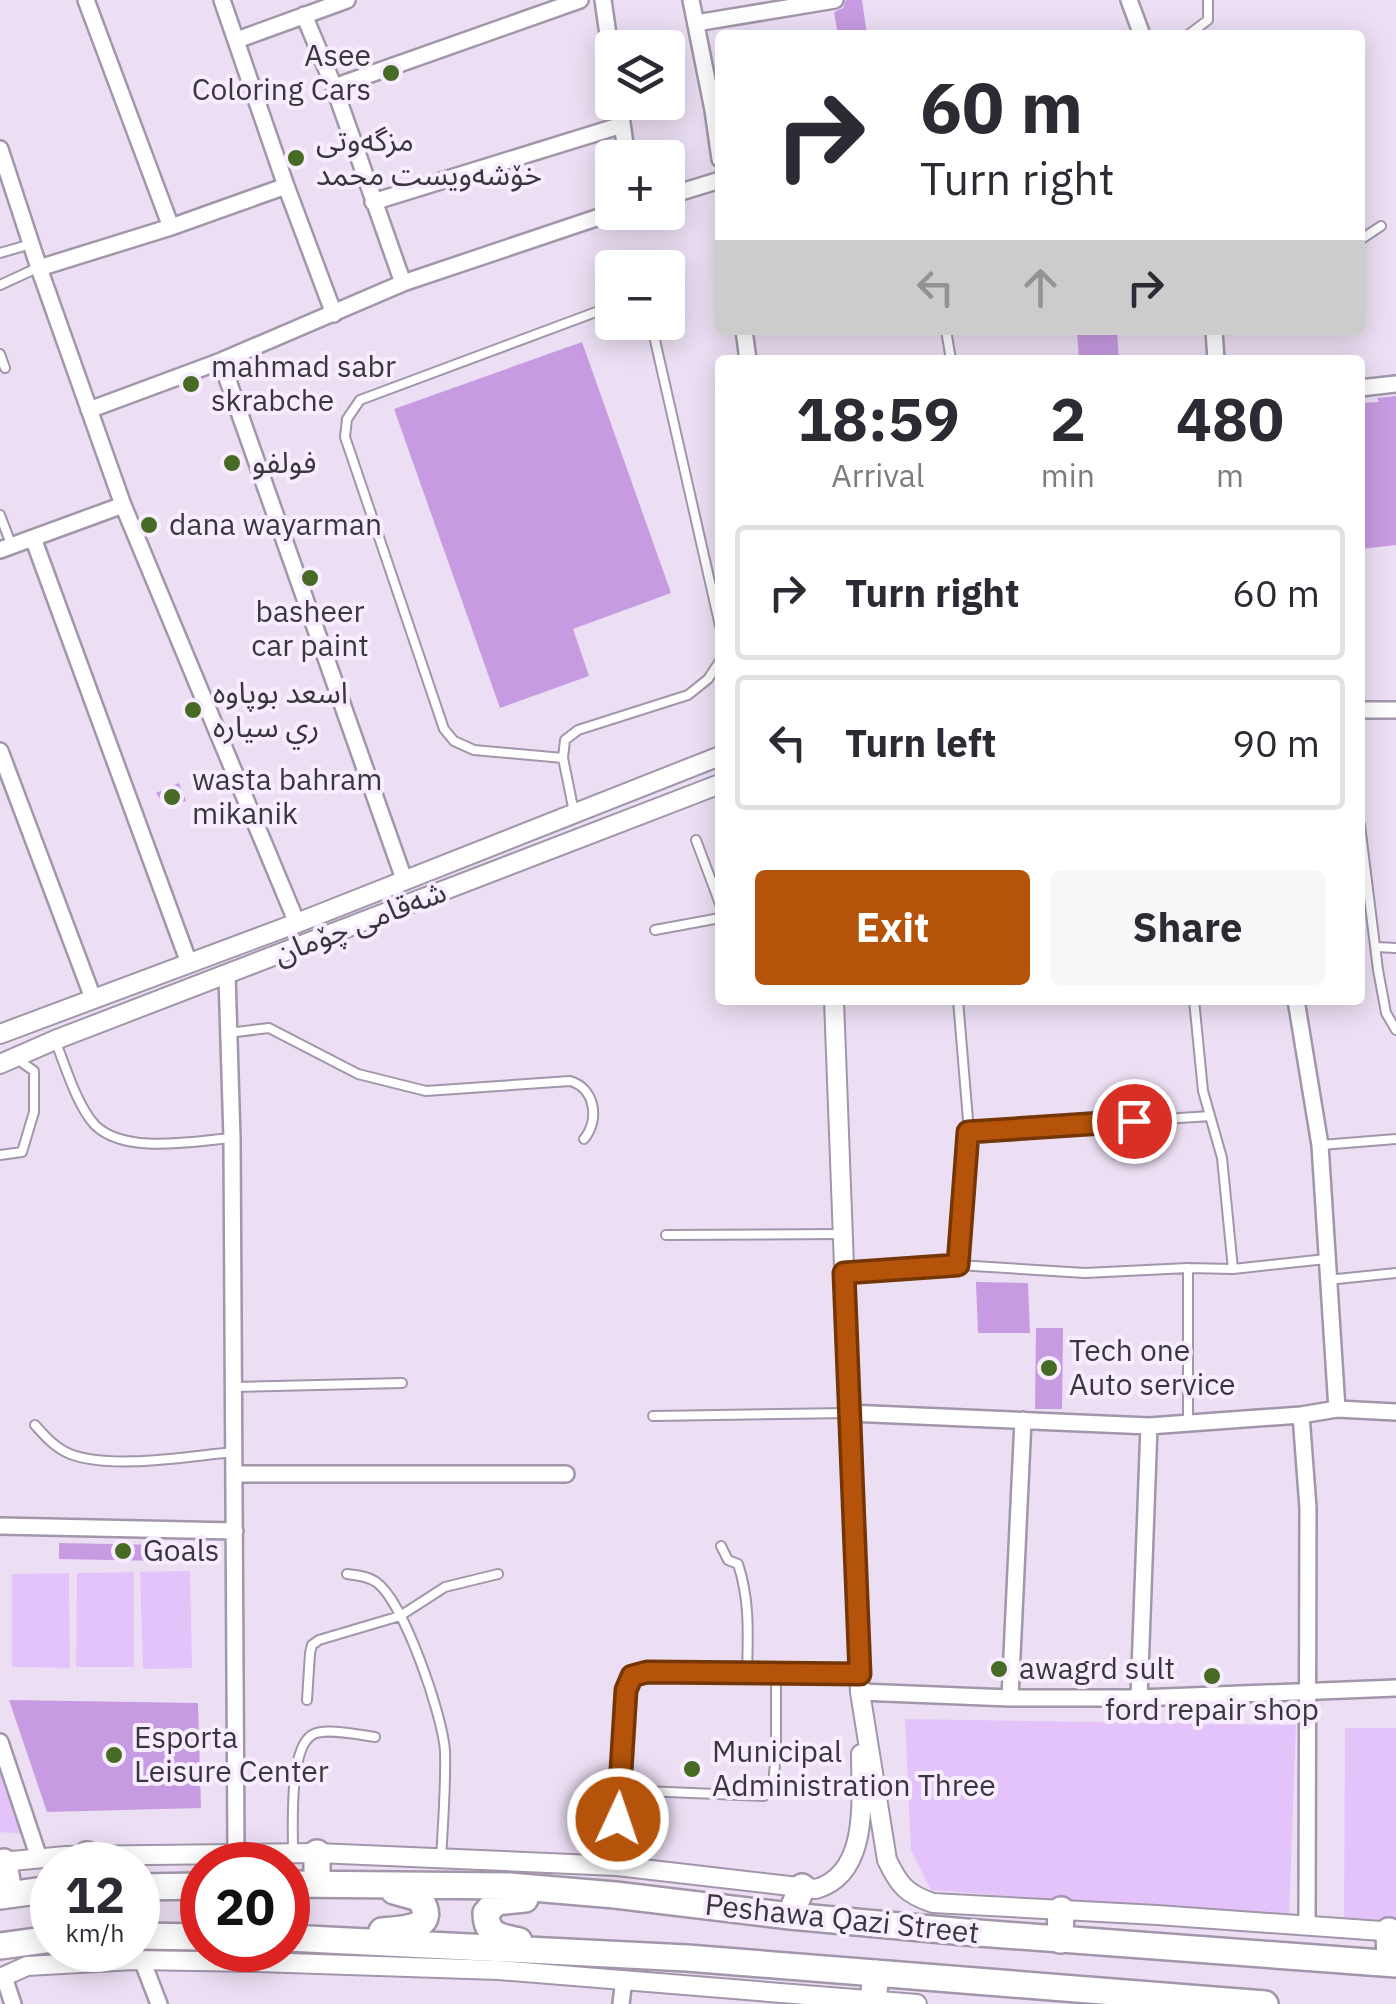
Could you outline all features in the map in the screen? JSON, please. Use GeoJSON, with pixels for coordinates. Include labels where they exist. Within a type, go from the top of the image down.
{"type":"FeatureCollection","features":[{"type":"Feature","properties":{"kind":"highway"},"geometry":{"type":"LineString","coordinates":[[310,1859],[330,1884],[414,1895],[424,1904],[424,1920],[420,1924],[310,1937]]}},
{"type":"Feature","properties":{"kind":"highway"},"geometry":{"type":"LineString","coordinates":[[2,1862],[5,1895],[30,1892]]}},
{"type":"Feature","properties":{"kind":"highway","name":"Peshawa Qazi Street"},"geometry":{"type":"LineString","coordinates":[[310,1884],[509,1886],[1060,1940],[1393,1964]]}},
{"type":"Feature","properties":{"kind":"highway"},"geometry":{"type":"LineString","coordinates":[[790,1916],[802,1888]]}},
{"type":"Feature","properties":{"kind":"highway"},"geometry":{"type":"LineString","coordinates":[[583,1952],[499,1936],[487,1926],[488,1911],[504,1900],[615,1895]]}},
{"type":"Feature","properties":{"kind":"highway"},"geometry":{"type":"LineString","coordinates":[[1060,1940],[1061,1910]]}},
{"type":"Feature","properties":{"kind":"highway"},"geometry":{"type":"LineString","coordinates":[[1393,1932],[1393,1964]]}},
{"type":"Feature","properties":{"kind":"highway","name":"Peshawa Qazi Street"},"geometry":{"type":"LineString","coordinates":[[310,1938],[687,1958],[1265,2004]]}},
{"type":"Feature","properties":{"kind":"highway"},"geometry":{"type":"LineString","coordinates":[[0,1946],[30,1942]]}},
{"type":"Feature","properties":{"kind":"highway"},"geometry":{"type":"LineString","coordinates":[[874,2000],[876,1973]]}},
{"type":"Feature","properties":{"kind":"street"},"geometry":{"type":"LineString","coordinates":[[86,0],[170,228]]}},
{"type":"Feature","properties":{"kind":"street"},"geometry":{"type":"LineString","coordinates":[[222,0],[334,314]]}},
{"type":"Feature","properties":{"kind":"street"},"geometry":{"type":"LineString","coordinates":[[237,40],[347,0]]}},
{"type":"Feature","properties":{"kind":"street"},"geometry":{"type":"LineString","coordinates":[[334,87],[580,0]]}},
{"type":"Feature","properties":{"kind":"street"},"geometry":{"type":"LineString","coordinates":[[603,0],[607,30]]}},
{"type":"Feature","properties":{"kind":"street"},"geometry":{"type":"LineString","coordinates":[[692,0],[715,103]]}},
{"type":"Feature","properties":{"kind":"street"},"geometry":{"type":"LineString","coordinates":[[696,23],[834,0]]}},
{"type":"Feature","properties":{"kind":"street"},"geometry":{"type":"LineString","coordinates":[[1129,0],[1140,30]]}},
{"type":"Feature","properties":{"kind":"street"},"geometry":{"type":"LineString","coordinates":[[304,15],[334,87],[403,284]]}},
{"type":"Feature","properties":{"kind":"street"},"geometry":{"type":"LineString","coordinates":[[621,120],[624,140]]}},
{"type":"Feature","properties":{"kind":"street"},"geometry":{"type":"LineString","coordinates":[[372,202],[622,124]]}},
{"type":"Feature","properties":{"kind":"street"},"geometry":{"type":"LineString","coordinates":[[0,150],[123,505],[297,922]]}},
{"type":"Feature","properties":{"kind":"street"},"geometry":{"type":"LineString","coordinates":[[685,191],[715,182]]}},
{"type":"Feature","properties":{"kind":"street"},"geometry":{"type":"LineString","coordinates":[[39,268],[170,228],[286,186]]}},
{"type":"Feature","properties":{"kind":"street"},"geometry":{"type":"LineString","coordinates":[[89,410],[221,361],[403,284],[595,218]]}},
{"type":"Feature","properties":{"kind":"street"},"geometry":{"type":"LineString","coordinates":[[221,361],[404,879]]}},
{"type":"Feature","properties":{"kind":"street"},"geometry":{"type":"LineString","coordinates":[[1365,387],[1396,384]]}},
{"type":"Feature","properties":{"kind":"street"},"geometry":{"type":"LineString","coordinates":[[6,548],[123,505]]}},
{"type":"Feature","properties":{"kind":"street"},"geometry":{"type":"LineString","coordinates":[[33,538],[189,963]]}},
{"type":"Feature","properties":{"kind":"street"},"geometry":{"type":"LineString","coordinates":[[1365,710],[1396,710]]}},
{"type":"Feature","properties":{"kind":"street"},"geometry":{"type":"LineString","coordinates":[[0,750],[93,998]]}},
{"type":"Feature","properties":{"kind":"street","name":"شەقامی چۆمان"},"geometry":{"type":"LineString","coordinates":[[0,1034],[715,758]]}},
{"type":"Feature","properties":{"kind":"street","name":"شەقامی چۆمان"},"geometry":{"type":"LineString","coordinates":[[8,1061],[715,786]]}},
{"type":"Feature","properties":{"kind":"street"},"geometry":{"type":"LineString","coordinates":[[226,975],[232,1138],[236,1842]]}},
{"type":"Feature","properties":{"kind":"street"},"geometry":{"type":"LineString","coordinates":[[310,1853],[616,1866],[816,1889],[843,1873],[855,1848],[861,1803],[861,1692],[834,1005]]}},
{"type":"Feature","properties":{"kind":"street"},"geometry":{"type":"LineString","coordinates":[[1297,1005],[1320,1145],[1337,1409]]}},
{"type":"Feature","properties":{"kind":"street"},"geometry":{"type":"LineString","coordinates":[[848,1413],[1149,1426],[1337,1409],[1396,1412]]}},
{"type":"Feature","properties":{"kind":"street"},"geometry":{"type":"LineString","coordinates":[[1300,1415],[1308,1508],[1307,1924]]}},
{"type":"Feature","properties":{"kind":"street"},"geometry":{"type":"LineString","coordinates":[[1010,1698],[1023,1420]]}},
{"type":"Feature","properties":{"kind":"street"},"geometry":{"type":"LineString","coordinates":[[1139,1698],[1149,1426]]}},
{"type":"Feature","properties":{"kind":"street"},"geometry":{"type":"LineString","coordinates":[[234,1474],[566,1474]]}},
{"type":"Feature","properties":{"kind":"street"},"geometry":{"type":"LineString","coordinates":[[0,1526],[234,1531]]}},
{"type":"Feature","properties":{"kind":"street"},"geometry":{"type":"LineString","coordinates":[[861,1692],[1139,1698],[1396,1688]]}},
{"type":"Feature","properties":{"kind":"street"},"geometry":{"type":"LineString","coordinates":[[861,1692],[888,1860],[900,1885],[919,1898],[932,1903],[1393,1932]]}},
{"type":"Feature","properties":{"kind":"street"},"geometry":{"type":"LineString","coordinates":[[1,1745],[33,1842]]}},
{"type":"Feature","properties":{"kind":"street"},"geometry":{"type":"LineString","coordinates":[[2,1862],[30,1859]]}},
{"type":"Feature","properties":{"kind":"street"},"geometry":{"type":"LineString","coordinates":[[160,1949],[624,1979],[917,2004]]}},
{"type":"Feature","properties":{"kind":"street"},"geometry":{"type":"LineString","coordinates":[[13,2004],[2,1977],[30,1966]]}},
{"type":"Feature","properties":{"kind":"street"},"geometry":{"type":"LineString","coordinates":[[148,1972],[159,2004]]}},
{"type":"Feature","properties":{"kind":"street"},"geometry":{"type":"LineString","coordinates":[[621,2004],[624,1979]]}},
{"type":"Feature","properties":{"kind":"lane"},"geometry":{"type":"LineString","coordinates":[[1195,30],[1208,20],[1208,0]]}},
{"type":"Feature","properties":{"kind":"lane"},"geometry":{"type":"LineString","coordinates":[[1365,237],[1382,226]]}},
{"type":"Feature","properties":{"kind":"lane"},"geometry":{"type":"LineString","coordinates":[[0,253],[31,244]]}},
{"type":"Feature","properties":{"kind":"lane"},"geometry":{"type":"LineString","coordinates":[[0,284],[39,268]]}},
{"type":"Feature","properties":{"kind":"lane"},"geometry":{"type":"LineString","coordinates":[[563,758],[474,750],[454,741],[444,729],[345,437],[347,419],[360,400],[595,312]]}},
{"type":"Feature","properties":{"kind":"lane"},"geometry":{"type":"LineString","coordinates":[[655,340],[715,604]]}},
{"type":"Feature","properties":{"kind":"lane"},"geometry":{"type":"LineString","coordinates":[[0,354],[4,368]]}},
{"type":"Feature","properties":{"kind":"lane"},"geometry":{"type":"LineString","coordinates":[[0,516],[6,548]]}},
{"type":"Feature","properties":{"kind":"lane"},"geometry":{"type":"LineString","coordinates":[[574,812],[563,758],[564,740],[578,730],[688,696],[715,668]]}},
{"type":"Feature","properties":{"kind":"lane"},"geometry":{"type":"LineString","coordinates":[[696,840],[715,891]]}},
{"type":"Feature","properties":{"kind":"lane"},"geometry":{"type":"LineString","coordinates":[[1365,863],[1386,1013],[1396,1030]]}},
{"type":"Feature","properties":{"kind":"lane"},"geometry":{"type":"LineString","coordinates":[[654,930],[715,919]]}},
{"type":"Feature","properties":{"kind":"lane"},"geometry":{"type":"LineString","coordinates":[[1376,947],[1396,948]]}},
{"type":"Feature","properties":{"kind":"lane"},"geometry":{"type":"LineString","coordinates":[[958,1005],[968,1132],[958,1265]]}},
{"type":"Feature","properties":{"kind":"lane"},"geometry":{"type":"LineString","coordinates":[[1194,1005],[1203,1091],[1222,1158],[1232,1269]]}},
{"type":"Feature","properties":{"kind":"lane"},"geometry":{"type":"LineString","coordinates":[[228,1032],[269,1028],[358,1074],[426,1091],[581,1084],[589,1092],[593,1108],[589,1133],[584,1138]]}},
{"type":"Feature","properties":{"kind":"lane"},"geometry":{"type":"LineString","coordinates":[[55,1040],[79,1099],[96,1125],[107,1132],[126,1141],[146,1144],[232,1138]]}},
{"type":"Feature","properties":{"kind":"lane"},"geometry":{"type":"LineString","coordinates":[[0,1155],[22,1152],[34,1112],[34,1072],[8,1061]]}},
{"type":"Feature","properties":{"kind":"lane"},"geometry":{"type":"LineString","coordinates":[[968,1132],[1210,1116]]}},
{"type":"Feature","properties":{"kind":"lane"},"geometry":{"type":"LineString","coordinates":[[1320,1145],[1396,1139]]}},
{"type":"Feature","properties":{"kind":"lane"},"geometry":{"type":"LineString","coordinates":[[666,1235],[844,1234]]}},
{"type":"Feature","properties":{"kind":"lane"},"geometry":{"type":"LineString","coordinates":[[844,1273],[958,1265],[1085,1273],[1232,1269],[1326,1260]]}},
{"type":"Feature","properties":{"kind":"lane"},"geometry":{"type":"LineString","coordinates":[[1188,1268],[1188,1423]]}},
{"type":"Feature","properties":{"kind":"lane"},"geometry":{"type":"LineString","coordinates":[[1327,1280],[1396,1273]]}},
{"type":"Feature","properties":{"kind":"lane"},"geometry":{"type":"LineString","coordinates":[[234,1386],[402,1383]]}},
{"type":"Feature","properties":{"kind":"lane"},"geometry":{"type":"LineString","coordinates":[[653,1416],[848,1413]]}},
{"type":"Feature","properties":{"kind":"lane"},"geometry":{"type":"LineString","coordinates":[[35,1425],[52,1444],[70,1454],[98,1460],[234,1452]]}},
{"type":"Feature","properties":{"kind":"lane"},"geometry":{"type":"LineString","coordinates":[[721,1546],[728,1560],[738,1564],[746,1586],[747,1673]]}},
{"type":"Feature","properties":{"kind":"lane"},"geometry":{"type":"LineString","coordinates":[[346,1574],[366,1576],[386,1592],[420,1661],[436,1706],[445,1747],[441,1859]]}},
{"type":"Feature","properties":{"kind":"lane"},"geometry":{"type":"LineString","coordinates":[[307,1700],[310,1653],[319,1640],[400,1616],[445,1587],[498,1574]]}},
{"type":"Feature","properties":{"kind":"lane"},"geometry":{"type":"LineString","coordinates":[[616,1866],[626,1690],[632,1676],[647,1672],[776,1674],[861,1692]]}},
{"type":"Feature","properties":{"kind":"lane"},"geometry":{"type":"LineString","coordinates":[[619,1790],[764,1796],[774,1786],[776,1674]]}},
{"type":"Feature","properties":{"kind":"lane"},"geometry":{"type":"LineString","coordinates":[[304,1842],[297,1760],[305,1742],[311,1735],[324,1731],[375,1737]]}},
{"type":"Feature","properties":{"kind":"shaded area"},"geometry":{"type":"Polygon","coordinates":[[[190,1571],[192,1668],[143,1669],[140,1572],[190,1571]]]}},
{"type":"Feature","properties":{"kind":"shaded area"},"geometry":{"type":"Polygon","coordinates":[[[134,1572],[134,1667],[76,1667],[77,1573],[134,1572]]]}},
{"type":"Feature","properties":{"kind":"shaded area"},"geometry":{"type":"Polygon","coordinates":[[[69,1573],[70,1668],[12,1667],[12,1574],[69,1573]]]}},
{"type":"Feature","properties":{"kind":"shaded area"},"geometry":{"type":"Polygon","coordinates":[[[905,1719],[1296,1725],[1289,1917],[931,1890],[911,1850],[905,1719]]]}},
{"type":"Feature","properties":{"kind":"shaded area"},"geometry":{"type":"Polygon","coordinates":[[[1345,1728],[1396,1728],[1396,1925],[1344,1922],[1345,1728]]]}},
{"type":"Feature","properties":{"kind":"shaded area"},"geometry":{"type":"Polygon","coordinates":[[[0,1769],[24,1834],[0,1832],[0,1769]]]}},
{"type":"Feature","properties":{"kind":"building"},"geometry":{"type":"Polygon","coordinates":[[[846,0],[862,0],[866,30],[837,30],[834,12],[843,8],[846,0]]]}},
{"type":"Feature","properties":{"kind":"building"},"geometry":{"type":"Polygon","coordinates":[[[1077,335],[1117,335],[1119,355],[1079,355],[1077,335]]]}},
{"type":"Feature","properties":{"kind":"building"},"geometry":{"type":"Polygon","coordinates":[[[582,342],[671,593],[573,629],[589,676],[500,708],[394,409],[582,342]]]}},
{"type":"Feature","properties":{"kind":"building"},"geometry":{"type":"Polygon","coordinates":[[[1396,396],[1396,545],[1365,548],[1365,403],[1379,402],[1377,398],[1396,396]]]}},
{"type":"Feature","properties":{"kind":"building","name":"wasta bahram mikanik"},"geometry":{"type":"Polygon","coordinates":[[[179,783],[186,801],[167,808],[156,793],[179,783]]]}},
{"type":"Feature","properties":{"kind":"building"},"geometry":{"type":"Polygon","coordinates":[[[976,1282],[1028,1283],[1030,1333],[978,1333],[976,1282]]]}},
{"type":"Feature","properties":{"kind":"building","name":"Tech one Auto service"},"geometry":{"type":"Polygon","coordinates":[[[1036,1328],[1063,1328],[1062,1409],[1035,1409],[1036,1328]]]}},
{"type":"Feature","properties":{"kind":"building"},"geometry":{"type":"Polygon","coordinates":[[[59,1543],[164,1545],[164,1561],[59,1559],[59,1543]]]}},
{"type":"Feature","properties":{"kind":"building","name":"Esporta Leisure Center"},"geometry":{"type":"Polygon","coordinates":[[[9,1700],[198,1703],[201,1808],[47,1812],[9,1700]]]}},
{"type":"Feature","properties":{"kind":"place","name":"Asee Coloring Cars"},"geometry":{"type":"Point","coordinates":[391,73]}},
{"type":"Feature","properties":{"kind":"place","name":"مزگەوتی خۆشەویست محمد"},"geometry":{"type":"Point","coordinates":[296,158]}},
{"type":"Feature","properties":{"kind":"place","name":"mahmad sabr skrabche"},"geometry":{"type":"Point","coordinates":[191,384]}},
{"type":"Feature","properties":{"kind":"place","name":"فولفو"},"geometry":{"type":"Point","coordinates":[232,463]}},
{"type":"Feature","properties":{"kind":"place","name":"dana wayarman"},"geometry":{"type":"Point","coordinates":[149,525]}},
{"type":"Feature","properties":{"kind":"place","name":"basheer car paint"},"geometry":{"type":"Point","coordinates":[310,578]}},
{"type":"Feature","properties":{"kind":"place","name":"اسعد بوپاوه ري سياره"},"geometry":{"type":"Point","coordinates":[193,710]}},
{"type":"Feature","properties":{"kind":"place","name":"wasta bahram mikanik"},"geometry":{"type":"Point","coordinates":[172,797]}},
{"type":"Feature","properties":{"kind":"place","name":"Tech one Auto service"},"geometry":{"type":"Point","coordinates":[1049,1368]}},
{"type":"Feature","properties":{"kind":"place","name":"Goals"},"geometry":{"type":"Point","coordinates":[123,1551]}},
{"type":"Feature","properties":{"kind":"place","name":"awagrd sult"},"geometry":{"type":"Point","coordinates":[999,1669]}},
{"type":"Feature","properties":{"kind":"place","name":"ford repair shop"},"geometry":{"type":"Point","coordinates":[1212,1676]}},
{"type":"Feature","properties":{"kind":"place","name":"Esporta Leisure Center"},"geometry":{"type":"Point","coordinates":[114,1755]}},
{"type":"Feature","properties":{"kind":"place","name":"Municipal Administration Three"},"geometry":{"type":"Point","coordinates":[692,1769]}},
{"type":"Feature","properties":{"kind":"route"},"geometry":{"type":"LineString","coordinates":[[618,1819],[626,1690],[632,1676],[647,1672],[860,1674],[844,1273],[958,1265],[968,1132],[1134,1121]]}}]}
